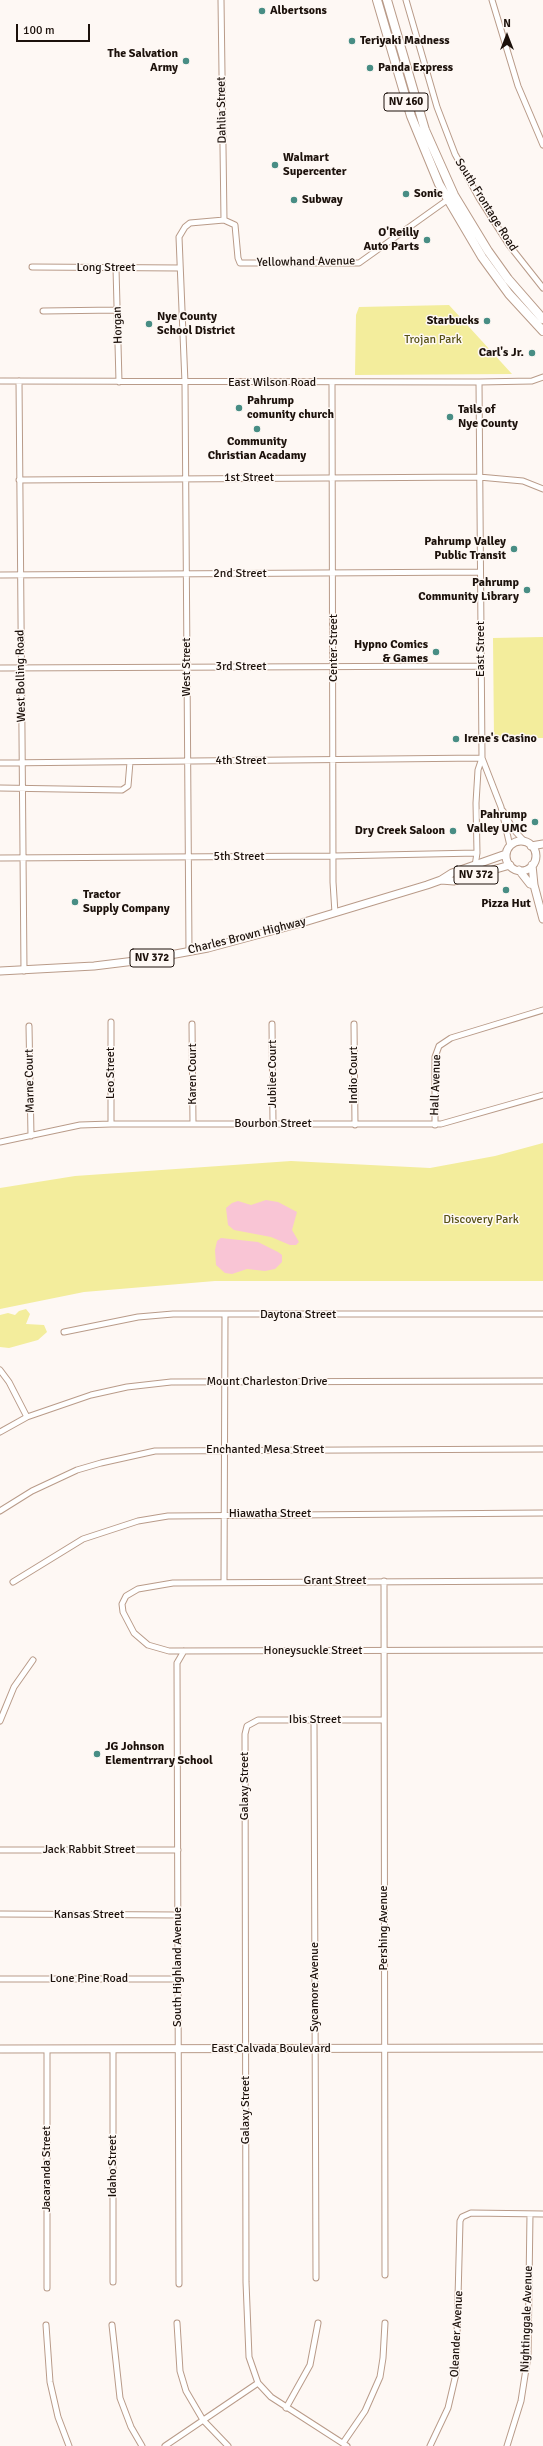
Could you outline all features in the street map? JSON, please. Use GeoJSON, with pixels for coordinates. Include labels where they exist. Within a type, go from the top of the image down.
{"type":"FeatureCollection","features":[{"type":"Feature","properties":{"kind":"highway","name":"NV 160"},"geometry":{"type":"LineString","coordinates":[[377,0],[411,116],[427,160],[450,197],[482,257],[543,331]]}},
{"type":"Feature","properties":{"kind":"highway","name":"NV 160"},"geometry":{"type":"LineString","coordinates":[[387,0],[420,116],[450,197],[508,279],[543,319]]}},
{"type":"Feature","properties":{"kind":"highway"},"geometry":{"type":"LineString","coordinates":[[527,313],[543,326]]}},
{"type":"Feature","properties":{"kind":"main road"},"geometry":{"type":"LineString","coordinates":[[510,846],[516,842],[543,844]]}},
{"type":"Feature","properties":{"kind":"main road"},"geometry":{"type":"LineString","coordinates":[[528,844],[535,853],[533,864],[534,885],[543,919]]}},
{"type":"Feature","properties":{"kind":"main road","name":"NV 372"},"geometry":{"type":"LineString","coordinates":[[510,846],[506,854],[510,866],[519,870]]}},
{"type":"Feature","properties":{"kind":"main road","name":"Charles Brown Highway"},"geometry":{"type":"LineString","coordinates":[[0,971],[24,971],[109,964],[190,951],[336,913],[441,880],[452,873],[506,854]]}},
{"type":"Feature","properties":{"kind":"main road"},"geometry":{"type":"LineString","coordinates":[[534,885],[530,884],[519,870],[533,864],[543,854]]}},
{"type":"Feature","properties":{"kind":"main road","name":"Charles Brown Highway"},"geometry":{"type":"LineString","coordinates":[[441,880],[454,881],[510,866]]}},
{"type":"Feature","properties":{"kind":"main road","name":"East Calvada Boulevard"},"geometry":{"type":"LineString","coordinates":[[0,2049],[179,2050],[543,2048]]}},
{"type":"Feature","properties":{"kind":"street","name":"Dahlia Street"},"geometry":{"type":"LineString","coordinates":[[221,0],[224,220]]}},
{"type":"Feature","properties":{"kind":"street","name":"South Frontage Road"},"geometry":{"type":"LineString","coordinates":[[406,0],[438,107],[455,154],[479,198],[509,245],[543,288]]}},
{"type":"Feature","properties":{"kind":"street"},"geometry":{"type":"LineString","coordinates":[[492,0],[518,86],[543,145]]}},
{"type":"Feature","properties":{"kind":"street","name":"Yellowhand Avenue"},"geometry":{"type":"LineString","coordinates":[[224,220],[235,225],[238,258],[240,263],[359,263],[450,197]]}},
{"type":"Feature","properties":{"kind":"street"},"geometry":{"type":"LineString","coordinates":[[185,382],[179,237],[185,227],[190,223],[224,220]]}},
{"type":"Feature","properties":{"kind":"street","name":"Long Street"},"geometry":{"type":"LineString","coordinates":[[32,267],[180,268]]}},
{"type":"Feature","properties":{"kind":"street","name":"Horgan"},"geometry":{"type":"LineString","coordinates":[[116,268],[119,382]]}},
{"type":"Feature","properties":{"kind":"street"},"geometry":{"type":"LineString","coordinates":[[43,310],[117,310]]}},
{"type":"Feature","properties":{"kind":"street","name":"East Wilson Road"},"geometry":{"type":"LineString","coordinates":[[0,381],[526,382],[543,377]]}},
{"type":"Feature","properties":{"kind":"street","name":"West Bolling Road"},"geometry":{"type":"LineString","coordinates":[[19,381],[24,971]]}},
{"type":"Feature","properties":{"kind":"street","name":"West Street"},"geometry":{"type":"LineString","coordinates":[[185,382],[190,951]]}},
{"type":"Feature","properties":{"kind":"street","name":"Center Street"},"geometry":{"type":"LineString","coordinates":[[332,382],[334,856],[336,913]]}},
{"type":"Feature","properties":{"kind":"street","name":"East Street"},"geometry":{"type":"LineString","coordinates":[[475,866],[477,853],[476,803],[478,770],[482,758],[479,382]]}},
{"type":"Feature","properties":{"kind":"street","name":"1st Street"},"geometry":{"type":"LineString","coordinates":[[19,480],[480,477],[516,480],[543,489]]}},
{"type":"Feature","properties":{"kind":"street","name":"2nd Street"},"geometry":{"type":"LineString","coordinates":[[0,575],[480,572]]}},
{"type":"Feature","properties":{"kind":"street","name":"3rd Street"},"geometry":{"type":"LineString","coordinates":[[0,668],[481,666]]}},
{"type":"Feature","properties":{"kind":"street"},"geometry":{"type":"LineString","coordinates":[[482,758],[501,807],[513,829],[528,844]]}},
{"type":"Feature","properties":{"kind":"street","name":"4th Street"},"geometry":{"type":"LineString","coordinates":[[0,763],[334,761],[482,758]]}},
{"type":"Feature","properties":{"kind":"street"},"geometry":{"type":"LineString","coordinates":[[0,788],[122,790],[128,786],[130,762]]}},
{"type":"Feature","properties":{"kind":"street"},"geometry":{"type":"LineString","coordinates":[[501,807],[510,846]]}},
{"type":"Feature","properties":{"kind":"street","name":"5th Street"},"geometry":{"type":"LineString","coordinates":[[0,858],[334,856],[477,853]]}},
{"type":"Feature","properties":{"kind":"street","name":"Hall Avenue"},"geometry":{"type":"LineString","coordinates":[[435,1125],[435,1056],[439,1046],[451,1038],[543,1010]]}},
{"type":"Feature","properties":{"kind":"street","name":"Leo Street"},"geometry":{"type":"LineString","coordinates":[[111,1022],[111,1124]]}},
{"type":"Feature","properties":{"kind":"street","name":"Karen Court"},"geometry":{"type":"LineString","coordinates":[[192,1024],[193,1124]]}},
{"type":"Feature","properties":{"kind":"street","name":"Jubilee Court"},"geometry":{"type":"LineString","coordinates":[[272,1024],[273,1124]]}},
{"type":"Feature","properties":{"kind":"street","name":"Indio Court"},"geometry":{"type":"LineString","coordinates":[[354,1024],[355,1125]]}},
{"type":"Feature","properties":{"kind":"street","name":"Marne Court"},"geometry":{"type":"LineString","coordinates":[[29,1026],[31,1136]]}},
{"type":"Feature","properties":{"kind":"street","name":"Bourbon Street"},"geometry":{"type":"LineString","coordinates":[[0,1142],[80,1125],[435,1125],[452,1123],[543,1095]]}},
{"type":"Feature","properties":{"kind":"street","name":"Daytona Street"},"geometry":{"type":"LineString","coordinates":[[64,1332],[143,1316],[543,1314]]}},
{"type":"Feature","properties":{"kind":"street"},"geometry":{"type":"LineString","coordinates":[[224,1582],[225,1315]]}},
{"type":"Feature","properties":{"kind":"street"},"geometry":{"type":"LineString","coordinates":[[0,1370],[9,1382],[27,1418]]}},
{"type":"Feature","properties":{"kind":"street","name":"Mount Charleston Drive"},"geometry":{"type":"LineString","coordinates":[[0,1432],[27,1418],[91,1395],[128,1387],[171,1382],[543,1381]]}},
{"type":"Feature","properties":{"kind":"street","name":"Enchanted Mesa Street"},"geometry":{"type":"LineString","coordinates":[[0,1511],[54,1480],[101,1463],[155,1451],[543,1449]]}},
{"type":"Feature","properties":{"kind":"street","name":"Hiawatha Street"},"geometry":{"type":"LineString","coordinates":[[13,1582],[71,1545],[111,1529],[168,1516],[225,1514],[543,1513]]}},
{"type":"Feature","properties":{"kind":"street","name":"Pershing Avenue"},"geometry":{"type":"LineString","coordinates":[[384,1581],[385,2275]]}},
{"type":"Feature","properties":{"kind":"street","name":"Grant Street"},"geometry":{"type":"LineString","coordinates":[[129,1594],[153,1585],[224,1582],[543,1581]]}},
{"type":"Feature","properties":{"kind":"street","name":"Honeysuckle Street"},"geometry":{"type":"LineString","coordinates":[[129,1594],[123,1600],[123,1612],[134,1633],[148,1645],[159,1649],[184,1651],[543,1650]]}},
{"type":"Feature","properties":{"kind":"street","name":"South Highland Avenue"},"geometry":{"type":"LineString","coordinates":[[179,2284],[177,1663],[184,1651]]}},
{"type":"Feature","properties":{"kind":"street"},"geometry":{"type":"LineString","coordinates":[[0,1721],[14,1686],[33,1660]]}},
{"type":"Feature","properties":{"kind":"street","name":"Ibis Street"},"geometry":{"type":"LineString","coordinates":[[248,1726],[258,1720],[384,1720]]}},
{"type":"Feature","properties":{"kind":"street","name":"Sycamore Avenue"},"geometry":{"type":"LineString","coordinates":[[314,1721],[316,2278]]}},
{"type":"Feature","properties":{"kind":"street","name":"Galaxy Street"},"geometry":{"type":"LineString","coordinates":[[248,1726],[245,1734],[246,2282],[249,2357],[258,2383],[286,2408],[345,2445]]}},
{"type":"Feature","properties":{"kind":"street","name":"Jack Rabbit Street"},"geometry":{"type":"LineString","coordinates":[[0,1850],[178,1850]]}},
{"type":"Feature","properties":{"kind":"street","name":"Kansas Street"},"geometry":{"type":"LineString","coordinates":[[0,1914],[178,1915]]}},
{"type":"Feature","properties":{"kind":"street","name":"Lone Pine Road"},"geometry":{"type":"LineString","coordinates":[[0,1979],[178,1979]]}},
{"type":"Feature","properties":{"kind":"street","name":"Jacaranda Street"},"geometry":{"type":"LineString","coordinates":[[47,2049],[47,2288]]}},
{"type":"Feature","properties":{"kind":"street","name":"Idaho Street"},"geometry":{"type":"LineString","coordinates":[[113,2050],[113,2282]]}},
{"type":"Feature","properties":{"kind":"street","name":"Oleander Avenue"},"geometry":{"type":"LineString","coordinates":[[430,2446],[448,2408],[456,2374],[459,2281],[458,2227],[462,2217],[471,2213],[530,2214]]}},
{"type":"Feature","properties":{"kind":"street"},"geometry":{"type":"LineString","coordinates":[[530,2214],[543,2214]]}},
{"type":"Feature","properties":{"kind":"street","name":"Nightinggale Avenue"},"geometry":{"type":"LineString","coordinates":[[507,2446],[521,2401],[528,2356],[530,2214]]}},
{"type":"Feature","properties":{"kind":"street"},"geometry":{"type":"LineString","coordinates":[[177,2323],[180,2371],[186,2391],[203,2420],[228,2446]]}},
{"type":"Feature","properties":{"kind":"street"},"geometry":{"type":"LineString","coordinates":[[286,2408],[310,2365],[318,2323]]}},
{"type":"Feature","properties":{"kind":"street"},"geometry":{"type":"LineString","coordinates":[[345,2445],[365,2411],[376,2388],[383,2358],[385,2323]]}},
{"type":"Feature","properties":{"kind":"street"},"geometry":{"type":"LineString","coordinates":[[46,2325],[50,2382],[58,2417],[69,2446]]}},
{"type":"Feature","properties":{"kind":"street"},"geometry":{"type":"LineString","coordinates":[[112,2326],[120,2398],[130,2427],[142,2446]]}},
{"type":"Feature","properties":{"kind":"street"},"geometry":{"type":"LineString","coordinates":[[165,2446],[258,2383]]}},
{"type":"Feature","properties":{"kind":"green space","name":"Trojan Park"},"geometry":{"type":"Polygon","coordinates":[[[449,305],[512,374],[355,375],[356,315],[359,307],[449,305]]]}},
{"type":"Feature","properties":{"kind":"green space"},"geometry":{"type":"Polygon","coordinates":[[[543,637],[543,738],[494,738],[493,638],[543,637]]]}},
{"type":"Feature","properties":{"kind":"green space","name":"Discovery Park"},"geometry":{"type":"Polygon","coordinates":[[[543,1143],[543,1281],[215,1281],[84,1292],[0,1309],[0,1188],[75,1176],[291,1161],[430,1168],[495,1156],[543,1143]]]}},
{"type":"Feature","properties":{"kind":"green space"},"geometry":{"type":"Polygon","coordinates":[[[26,1309],[30,1314],[26,1324],[44,1325],[47,1332],[38,1340],[9,1348],[0,1347],[0,1315],[8,1313],[15,1315],[19,1311],[26,1309]]]}},
{"type":"Feature","properties":{"kind":"shaded area"},"geometry":{"type":"Polygon","coordinates":[[[266,1200],[278,1202],[297,1212],[292,1230],[299,1242],[296,1245],[290,1245],[271,1237],[234,1230],[228,1225],[226,1208],[232,1203],[238,1201],[251,1205],[266,1200]]]}},
{"type":"Feature","properties":{"kind":"shaded area"},"geometry":{"type":"Polygon","coordinates":[[[221,1238],[258,1242],[282,1255],[282,1262],[275,1269],[265,1271],[247,1269],[232,1274],[225,1273],[216,1265],[215,1250],[217,1241],[221,1238]]]}},
{"type":"Feature","properties":{"kind":"place","name":"Albertsons"},"geometry":{"type":"Point","coordinates":[262,11]}},
{"type":"Feature","properties":{"kind":"place","name":"Teriyaki Madness"},"geometry":{"type":"Point","coordinates":[352,41]}},
{"type":"Feature","properties":{"kind":"place","name":"The Salvation Army"},"geometry":{"type":"Point","coordinates":[186,61]}},
{"type":"Feature","properties":{"kind":"place","name":"Panda Express"},"geometry":{"type":"Point","coordinates":[370,68]}},
{"type":"Feature","properties":{"kind":"place","name":"Walmart Supercenter"},"geometry":{"type":"Point","coordinates":[275,165]}},
{"type":"Feature","properties":{"kind":"place","name":"Sonic"},"geometry":{"type":"Point","coordinates":[406,194]}},
{"type":"Feature","properties":{"kind":"place","name":"Subway"},"geometry":{"type":"Point","coordinates":[294,200]}},
{"type":"Feature","properties":{"kind":"place","name":"O'Reilly Auto Parts"},"geometry":{"type":"Point","coordinates":[427,240]}},
{"type":"Feature","properties":{"kind":"place","name":"Starbucks"},"geometry":{"type":"Point","coordinates":[487,321]}},
{"type":"Feature","properties":{"kind":"place","name":"Nye County School District"},"geometry":{"type":"Point","coordinates":[149,324]}},
{"type":"Feature","properties":{"kind":"place","name":"Carl's Jr."},"geometry":{"type":"Point","coordinates":[532,353]}},
{"type":"Feature","properties":{"kind":"place","name":"Pahrump comunity church"},"geometry":{"type":"Point","coordinates":[239,408]}},
{"type":"Feature","properties":{"kind":"place","name":"Tails of Nye County"},"geometry":{"type":"Point","coordinates":[450,417]}},
{"type":"Feature","properties":{"kind":"place","name":"Community Christian Acadamy"},"geometry":{"type":"Point","coordinates":[257,429]}},
{"type":"Feature","properties":{"kind":"place","name":"Pahrump Valley Public Transit"},"geometry":{"type":"Point","coordinates":[514,549]}},
{"type":"Feature","properties":{"kind":"place","name":"Pahrump Community Library"},"geometry":{"type":"Point","coordinates":[527,590]}},
{"type":"Feature","properties":{"kind":"place","name":"Hypno Comics & Games"},"geometry":{"type":"Point","coordinates":[436,652]}},
{"type":"Feature","properties":{"kind":"place","name":"Irene's Casino"},"geometry":{"type":"Point","coordinates":[456,739]}},
{"type":"Feature","properties":{"kind":"place","name":"Pahrump Valley UMC"},"geometry":{"type":"Point","coordinates":[535,822]}},
{"type":"Feature","properties":{"kind":"place","name":"Dry Creek Saloon"},"geometry":{"type":"Point","coordinates":[453,831]}},
{"type":"Feature","properties":{"kind":"place","name":"Pizza Hut"},"geometry":{"type":"Point","coordinates":[506,890]}},
{"type":"Feature","properties":{"kind":"place","name":"Tractor Supply Company"},"geometry":{"type":"Point","coordinates":[75,902]}},
{"type":"Feature","properties":{"kind":"place","name":"JG Johnson Elementrrary School"},"geometry":{"type":"Point","coordinates":[97,1754]}}]}
